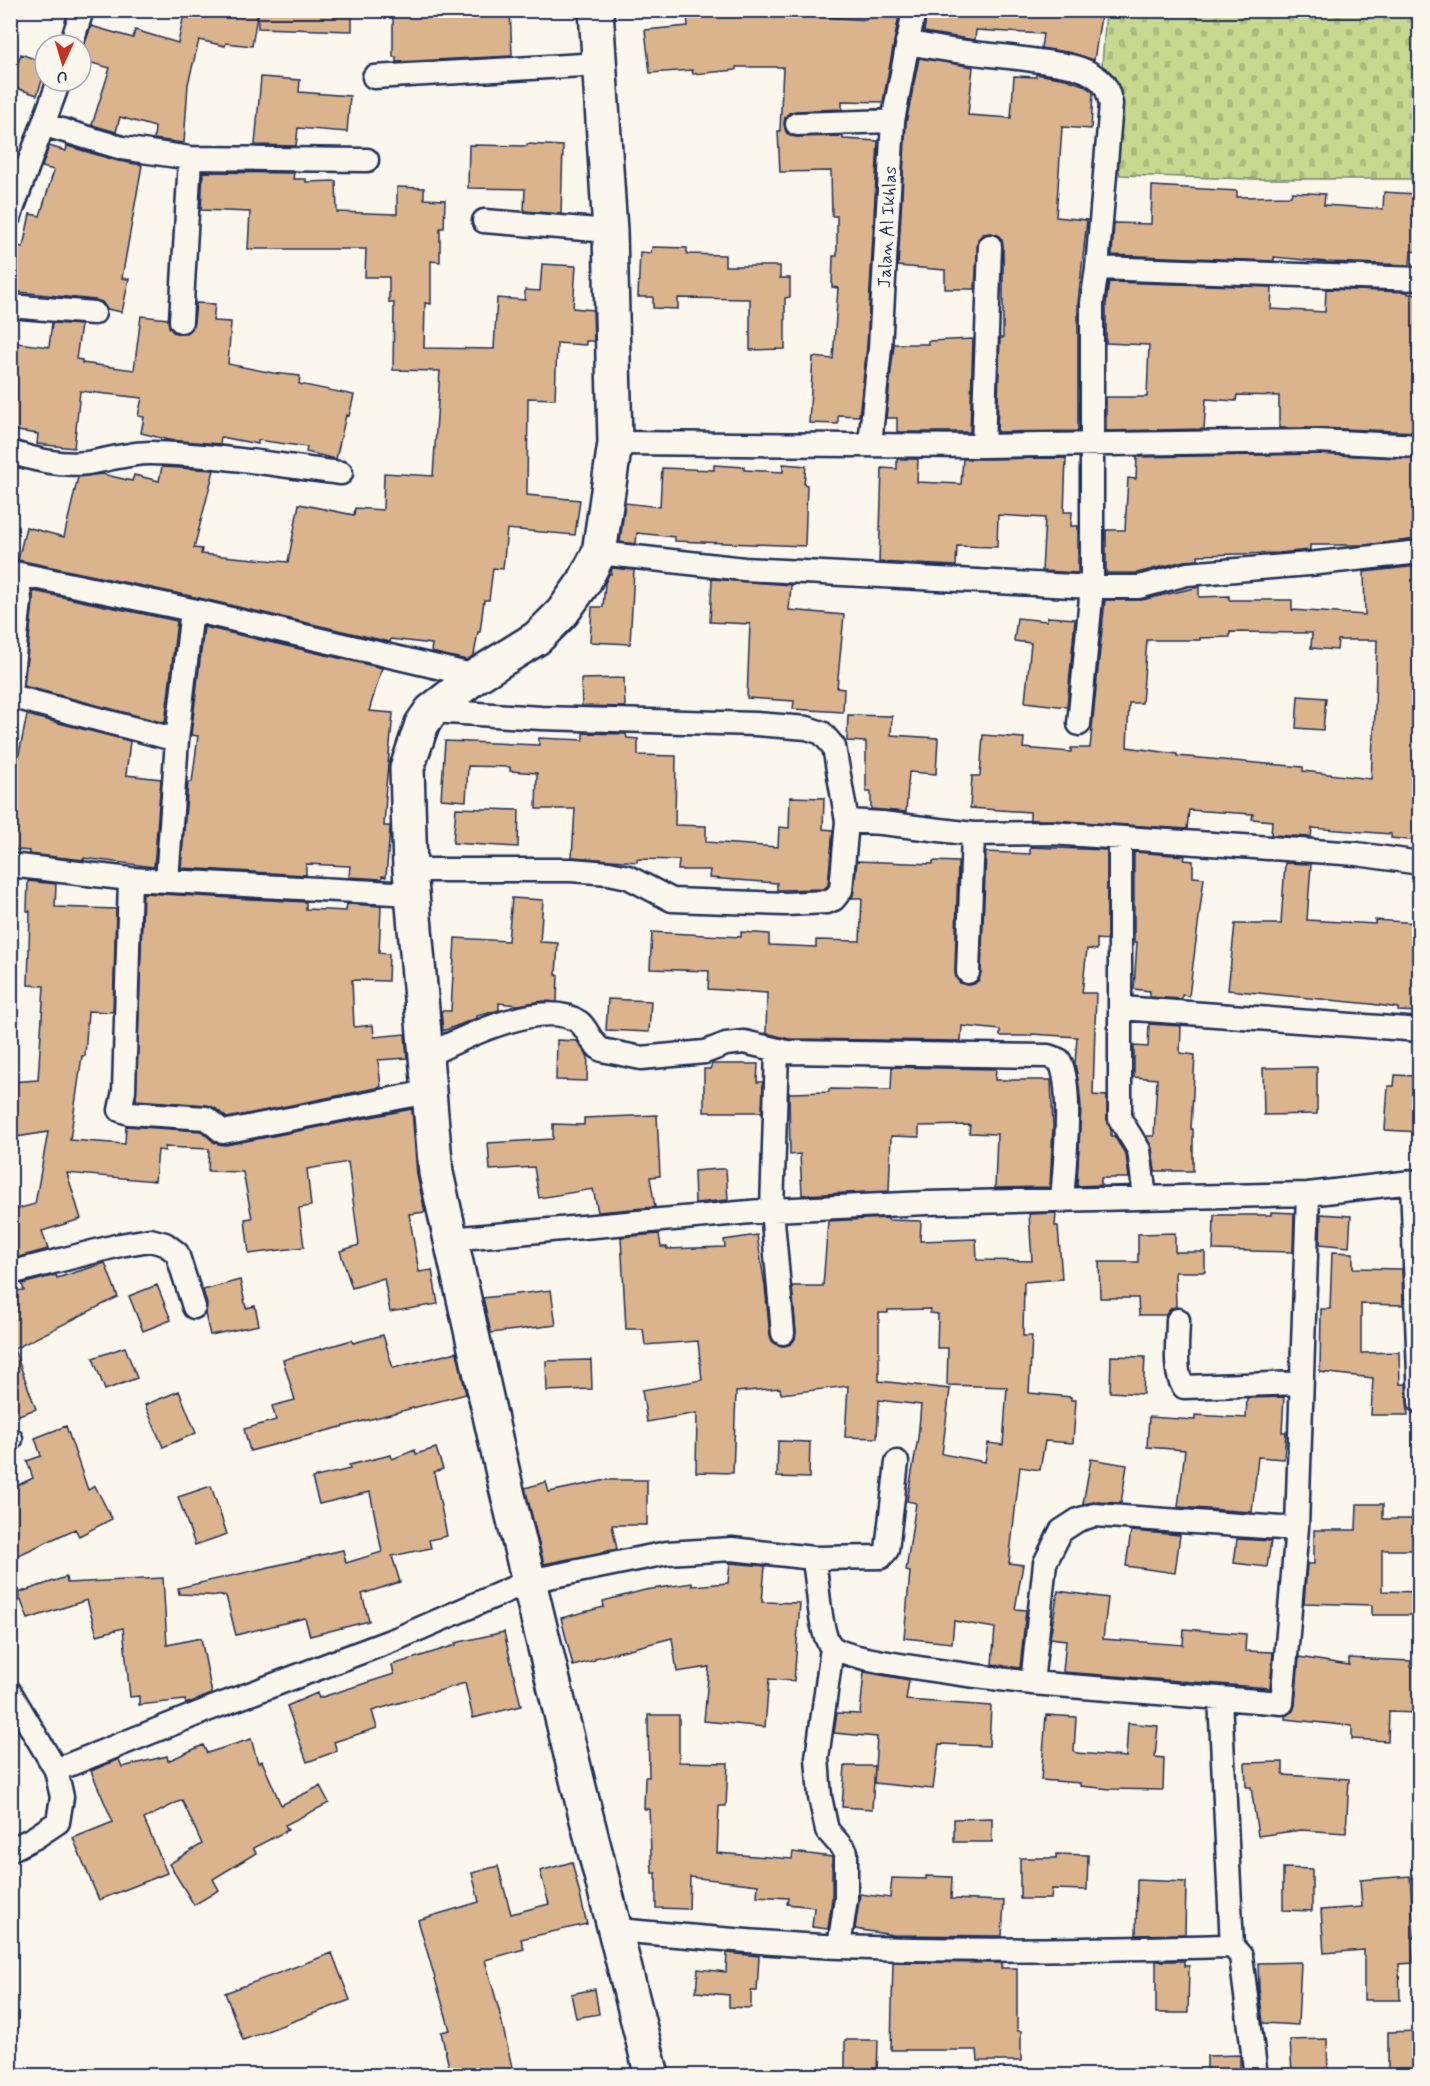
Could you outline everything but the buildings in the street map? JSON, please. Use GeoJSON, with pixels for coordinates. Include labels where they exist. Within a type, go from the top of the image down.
{"type":"FeatureCollection","features":[{"type":"Feature","properties":{"kind":"street"},"geometry":{"type":"LineString","coordinates":[[75,33],[82,10]]}},
{"type":"Feature","properties":{"kind":"street"},"geometry":{"type":"LineString","coordinates":[[596,10],[610,231],[615,442],[599,553],[584,582],[562,613],[537,638],[476,676],[431,711],[422,724],[407,768],[411,882],[436,1173],[529,1581],[652,2076]]}},
{"type":"Feature","properties":{"kind":"street","name":"Jalan Al Ikhlas"},"geometry":{"type":"LineString","coordinates":[[870,444],[880,348],[893,121],[914,10]]}},
{"type":"Feature","properties":{"kind":"street"},"geometry":{"type":"LineString","coordinates":[[908,42],[934,49],[992,54],[1078,67],[1097,77],[1107,87],[1111,104],[1092,303],[1092,587],[1079,724]]}},
{"type":"Feature","properties":{"kind":"street"},"geometry":{"type":"LineString","coordinates":[[374,77],[600,64]]}},
{"type":"Feature","properties":{"kind":"street"},"geometry":{"type":"LineString","coordinates":[[10,216],[55,93]]}},
{"type":"Feature","properties":{"kind":"street"},"geometry":{"type":"LineString","coordinates":[[797,124],[893,121]]}},
{"type":"Feature","properties":{"kind":"street"},"geometry":{"type":"LineString","coordinates":[[45,125],[122,148],[190,158],[367,160]]}},
{"type":"Feature","properties":{"kind":"street"},"geometry":{"type":"LineString","coordinates":[[181,321],[190,158]]}},
{"type":"Feature","properties":{"kind":"street"},"geometry":{"type":"LineString","coordinates":[[484,221],[610,231]]}},
{"type":"Feature","properties":{"kind":"street"},"geometry":{"type":"LineString","coordinates":[[983,446],[990,246]]}},
{"type":"Feature","properties":{"kind":"street"},"geometry":{"type":"LineString","coordinates":[[1097,268],[1419,279]]}},
{"type":"Feature","properties":{"kind":"street"},"geometry":{"type":"LineString","coordinates":[[10,306],[94,313]]}},
{"type":"Feature","properties":{"kind":"street"},"geometry":{"type":"LineString","coordinates":[[615,442],[983,446],[1317,441],[1419,446]]}},
{"type":"Feature","properties":{"kind":"street"},"geometry":{"type":"LineString","coordinates":[[10,452],[36,460],[63,464],[87,463],[146,453],[183,454],[340,473]]}},
{"type":"Feature","properties":{"kind":"street"},"geometry":{"type":"LineString","coordinates":[[599,553],[744,569],[1092,587],[1139,587],[1187,574],[1419,552]]}},
{"type":"Feature","properties":{"kind":"street"},"geometry":{"type":"LineString","coordinates":[[10,572],[192,610],[476,676]]}},
{"type":"Feature","properties":{"kind":"street"},"geometry":{"type":"LineString","coordinates":[[10,572],[19,589],[20,601],[10,694],[177,740]]}},
{"type":"Feature","properties":{"kind":"street"},"geometry":{"type":"LineString","coordinates":[[168,881],[177,740],[192,610]]}},
{"type":"Feature","properties":{"kind":"street"},"geometry":{"type":"LineString","coordinates":[[10,865],[130,879],[168,881],[411,882],[571,870],[599,872],[628,878],[672,900],[786,904],[827,902],[834,899],[841,890],[848,821],[834,747],[822,733],[807,728],[756,724],[541,718],[431,711]]}},
{"type":"Feature","properties":{"kind":"street"},"geometry":{"type":"LineString","coordinates":[[848,821],[973,834],[1051,833],[1357,854],[1419,863]]}},
{"type":"Feature","properties":{"kind":"street"},"geometry":{"type":"LineString","coordinates":[[968,972],[973,834]]}},
{"type":"Feature","properties":{"kind":"street"},"geometry":{"type":"LineString","coordinates":[[1120,838],[1120,1119],[1139,1150],[1145,1198]]}},
{"type":"Feature","properties":{"kind":"street"},"geometry":{"type":"LineString","coordinates":[[130,879],[124,1091],[120,1110],[129,1113],[206,1118],[224,1132],[428,1092]]}},
{"type":"Feature","properties":{"kind":"street"},"geometry":{"type":"LineString","coordinates":[[1121,1008],[1419,1030]]}},
{"type":"Feature","properties":{"kind":"street"},"geometry":{"type":"LineString","coordinates":[[426,1056],[467,1035],[519,1018],[549,1015],[565,1017],[579,1023],[597,1047],[602,1050],[641,1058],[705,1052],[726,1044],[744,1042],[777,1051],[1048,1056],[1059,1060],[1064,1069],[1067,1092],[1062,1201]]}},
{"type":"Feature","properties":{"kind":"street"},"geometry":{"type":"LineString","coordinates":[[777,1051],[772,1210],[783,1333]]}},
{"type":"Feature","properties":{"kind":"street"},"geometry":{"type":"LineString","coordinates":[[450,1239],[772,1210],[927,1203],[1308,1194],[1416,1181],[1419,1402]]}},
{"type":"Feature","properties":{"kind":"street"},"geometry":{"type":"LineString","coordinates":[[813,1558],[817,1570],[824,1635],[832,1648],[846,1653],[882,1662],[1032,1683],[1282,1703],[1297,1527],[1308,1194]]}},
{"type":"Feature","properties":{"kind":"street"},"geometry":{"type":"LineString","coordinates":[[10,1274],[120,1245],[150,1240],[165,1244],[177,1253],[194,1307]]}},
{"type":"Feature","properties":{"kind":"street"},"geometry":{"type":"LineString","coordinates":[[1178,1320],[1178,1370],[1180,1382],[1185,1387],[1301,1383]]}},
{"type":"Feature","properties":{"kind":"street"},"geometry":{"type":"LineString","coordinates":[[56,1770],[396,1639],[529,1581],[667,1554],[732,1549],[813,1558],[881,1557],[886,1550],[897,1462]]}},
{"type":"Feature","properties":{"kind":"street"},"geometry":{"type":"LineString","coordinates":[[1032,1683],[1045,1563],[1061,1531],[1078,1520],[1094,1515],[1281,1528],[1297,1527]]}},
{"type":"Feature","properties":{"kind":"street"},"geometry":{"type":"LineString","coordinates":[[832,1648],[818,1758],[820,1797],[827,1830],[846,1852],[846,1899],[839,1947]]}},
{"type":"Feature","properties":{"kind":"street"},"geometry":{"type":"LineString","coordinates":[[10,1692],[56,1770],[62,1797],[58,1822],[10,1850]]}},
{"type":"Feature","properties":{"kind":"street"},"geometry":{"type":"LineString","coordinates":[[1220,1698],[1232,1946],[1241,1956],[1256,2076]]}},
{"type":"Feature","properties":{"kind":"street"},"geometry":{"type":"LineString","coordinates":[[616,1930],[839,1947],[1232,1946]]}},
{"type":"Feature","properties":{"kind":"green space"},"geometry":{"type":"Polygon","coordinates":[[[1106,11],[1419,11],[1411,179],[1251,179],[1120,175],[1101,79],[1106,11]]]}}]}
